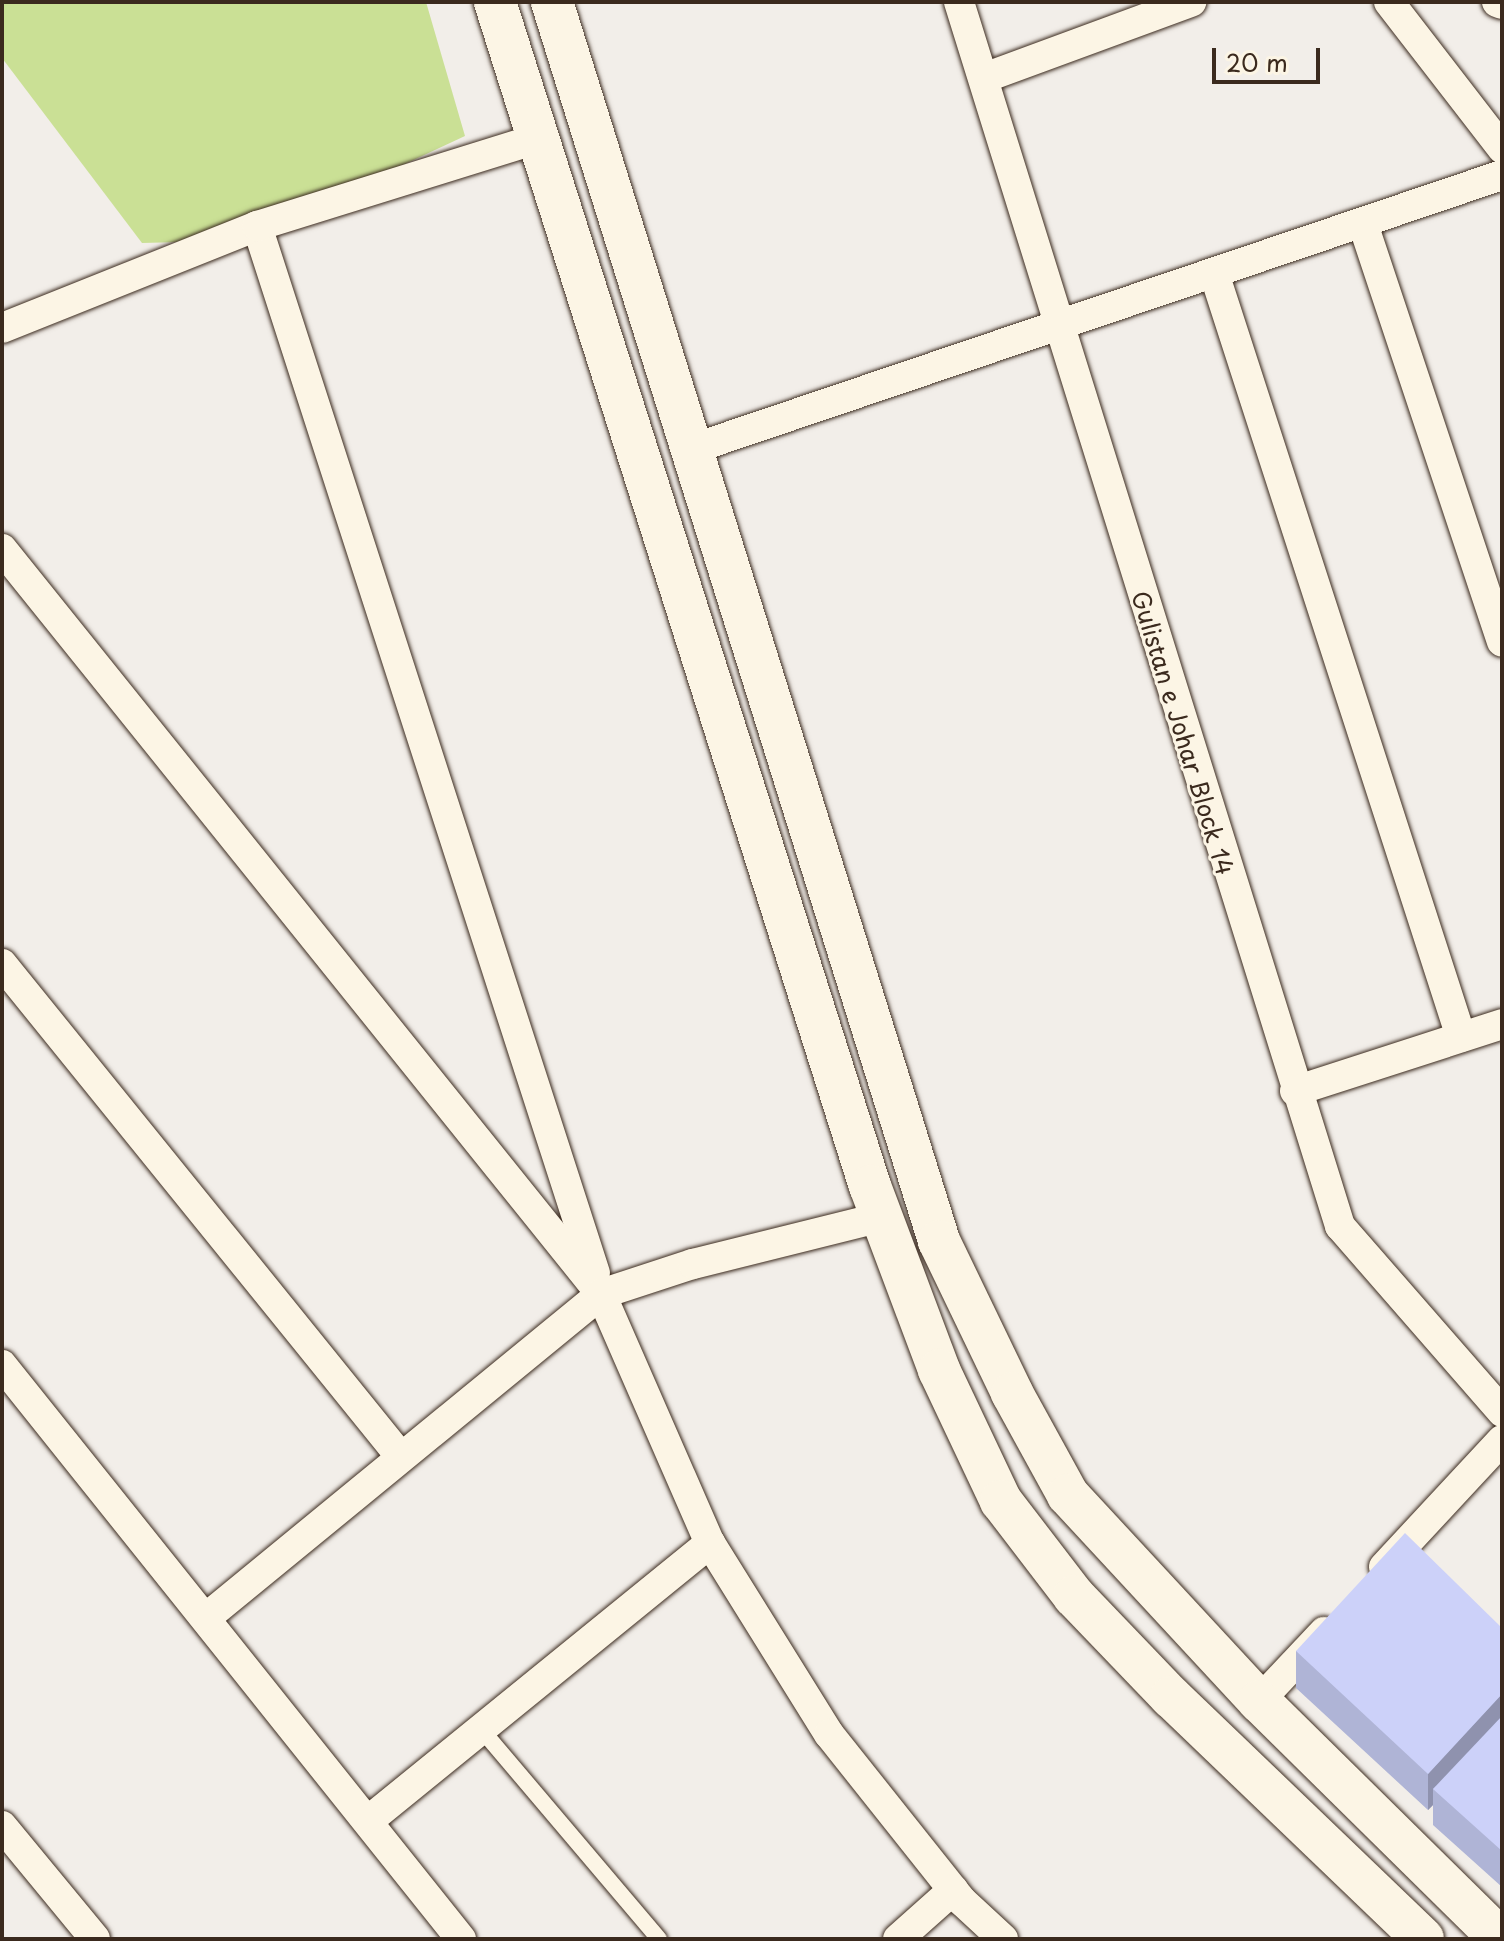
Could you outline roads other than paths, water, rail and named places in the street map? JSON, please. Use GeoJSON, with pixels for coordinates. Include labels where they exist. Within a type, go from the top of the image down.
{"type":"FeatureCollection","features":[{"type":"Feature","properties":{"kind":"street"},"geometry":{"type":"LineString","coordinates":[[495,2],[882,1217],[939,1370],[1001,1501],[1074,1596],[1138,1663],[1423,1939]]}},
{"type":"Feature","properties":{"kind":"street"},"geometry":{"type":"LineString","coordinates":[[552,2],[695,448],[939,1241],[1012,1393],[1068,1495],[1259,1701],[1500,1939]]}},
{"type":"Feature","properties":{"kind":"street","name":"Gulistan e Johar Block 14"},"geometry":{"type":"LineString","coordinates":[[959,2],[1055,324],[1340,1226],[1502,1412]]}},
{"type":"Feature","properties":{"kind":"street"},"geometry":{"type":"LineString","coordinates":[[984,78],[1191,2]]}},
{"type":"Feature","properties":{"kind":"street"},"geometry":{"type":"LineString","coordinates":[[1389,2],[1502,148]]}},
{"type":"Feature","properties":{"kind":"street"},"geometry":{"type":"LineString","coordinates":[[2,328],[257,226],[539,138]]}},
{"type":"Feature","properties":{"kind":"street"},"geometry":{"type":"LineString","coordinates":[[695,448],[1502,175]]}},
{"type":"Feature","properties":{"kind":"street"},"geometry":{"type":"LineString","coordinates":[[1363,224],[1502,641]]}},
{"type":"Feature","properties":{"kind":"street"},"geometry":{"type":"LineString","coordinates":[[257,226],[601,1294],[710,1543],[829,1734],[953,1890],[1003,1939]]}},
{"type":"Feature","properties":{"kind":"street"},"geometry":{"type":"LineString","coordinates":[[1214,273],[1461,1037]]}},
{"type":"Feature","properties":{"kind":"street"},"geometry":{"type":"LineString","coordinates":[[671,553],[722,538]]}},
{"type":"Feature","properties":{"kind":"street"},"geometry":{"type":"LineString","coordinates":[[2,549],[601,1294]]}},
{"type":"Feature","properties":{"kind":"street"},"geometry":{"type":"LineString","coordinates":[[2,964],[401,1457]]}},
{"type":"Feature","properties":{"kind":"street"},"geometry":{"type":"LineString","coordinates":[[1295,1091],[1502,1024]]}},
{"type":"Feature","properties":{"kind":"street"},"geometry":{"type":"LineString","coordinates":[[207,1617],[601,1294],[693,1264],[882,1217]]}},
{"type":"Feature","properties":{"kind":"street"},"geometry":{"type":"LineString","coordinates":[[2,1365],[207,1617],[461,1939]]}},
{"type":"Feature","properties":{"kind":"street"},"geometry":{"type":"LineString","coordinates":[[1365,1587],[1502,1440]]}},
{"type":"Feature","properties":{"kind":"street"},"geometry":{"type":"LineString","coordinates":[[368,1821],[710,1543]]}},
{"type":"Feature","properties":{"kind":"street"},"geometry":{"type":"LineString","coordinates":[[1259,1701],[1344,1610]]}},
{"type":"Feature","properties":{"kind":"street"},"geometry":{"type":"LineString","coordinates":[[2,1826],[95,1939]]}},
{"type":"Feature","properties":{"kind":"street"},"geometry":{"type":"LineString","coordinates":[[898,1939],[953,1890]]}},
{"type":"Feature","properties":{"kind":"lane"},"geometry":{"type":"LineString","coordinates":[[481,1729],[659,1939]]}}]}
